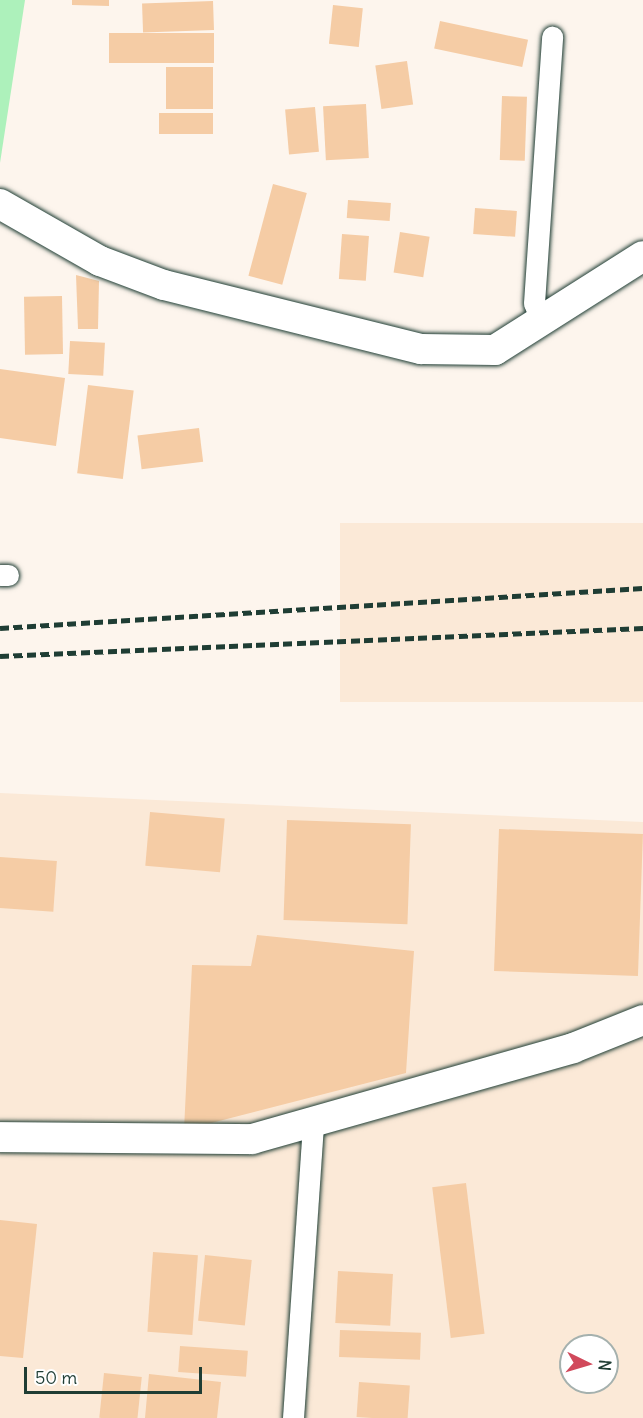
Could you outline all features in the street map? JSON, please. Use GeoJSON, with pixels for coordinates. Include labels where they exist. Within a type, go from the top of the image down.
{"type":"FeatureCollection","features":[{"type":"Feature","properties":{"kind":"street"},"geometry":{"type":"LineString","coordinates":[[541,321],[534,303],[552,37]]}},
{"type":"Feature","properties":{"kind":"street"},"geometry":{"type":"LineString","coordinates":[[0,204],[100,261],[164,285],[421,349],[495,350],[643,256]]}},
{"type":"Feature","properties":{"kind":"street"},"geometry":{"type":"LineString","coordinates":[[0,1137],[252,1139],[573,1048],[643,1020]]}},
{"type":"Feature","properties":{"kind":"street"},"geometry":{"type":"LineString","coordinates":[[293,1418],[313,1122]]}},
{"type":"Feature","properties":{"kind":"shaded area"},"geometry":{"type":"Polygon","coordinates":[[[340,523],[643,523],[643,702],[340,702],[340,523]]]}},
{"type":"Feature","properties":{"kind":"shaded area"},"geometry":{"type":"Polygon","coordinates":[[[0,793],[643,822],[643,1418],[0,1418],[0,793]]]}},
{"type":"Feature","properties":{"kind":"green space"},"geometry":{"type":"Polygon","coordinates":[[[0,0],[25,0],[0,163],[0,0]]]}},
{"type":"Feature","properties":{"kind":"building"},"geometry":{"type":"Polygon","coordinates":[[[72,0],[109,0],[109,6],[72,5],[72,0]]]}},
{"type":"Feature","properties":{"kind":"building"},"geometry":{"type":"Polygon","coordinates":[[[213,1],[214,30],[143,32],[142,3],[213,1]]]}},
{"type":"Feature","properties":{"kind":"building"},"geometry":{"type":"Polygon","coordinates":[[[333,5],[363,8],[359,47],[329,44],[333,5]]]}},
{"type":"Feature","properties":{"kind":"building"},"geometry":{"type":"Polygon","coordinates":[[[440,21],[528,40],[522,67],[434,48],[440,21]]]}},
{"type":"Feature","properties":{"kind":"building"},"geometry":{"type":"Polygon","coordinates":[[[109,33],[214,33],[214,63],[109,63],[109,33]]]}},
{"type":"Feature","properties":{"kind":"building"},"geometry":{"type":"Polygon","coordinates":[[[407,61],[413,105],[381,109],[375,65],[407,61]]]}},
{"type":"Feature","properties":{"kind":"building"},"geometry":{"type":"Polygon","coordinates":[[[166,67],[213,67],[213,109],[166,109],[166,67]]]}},
{"type":"Feature","properties":{"kind":"building"},"geometry":{"type":"Polygon","coordinates":[[[502,96],[527,97],[525,161],[500,160],[502,96]]]}},
{"type":"Feature","properties":{"kind":"building"},"geometry":{"type":"Polygon","coordinates":[[[366,104],[369,158],[326,160],[323,106],[366,104]]]}},
{"type":"Feature","properties":{"kind":"building"},"geometry":{"type":"Polygon","coordinates":[[[315,107],[319,152],[289,154],[285,110],[315,107]]]}},
{"type":"Feature","properties":{"kind":"building"},"geometry":{"type":"Polygon","coordinates":[[[159,113],[213,113],[213,134],[159,134],[159,113]]]}},
{"type":"Feature","properties":{"kind":"building"},"geometry":{"type":"Polygon","coordinates":[[[273,184],[307,193],[282,285],[248,276],[273,184]]]}},
{"type":"Feature","properties":{"kind":"building"},"geometry":{"type":"Polygon","coordinates":[[[348,200],[391,203],[390,221],[347,218],[348,200]]]}},
{"type":"Feature","properties":{"kind":"building"},"geometry":{"type":"Polygon","coordinates":[[[475,208],[517,211],[515,237],[473,234],[475,208]]]}},
{"type":"Feature","properties":{"kind":"building"},"geometry":{"type":"Polygon","coordinates":[[[400,232],[430,237],[423,277],[394,272],[400,232]]]}},
{"type":"Feature","properties":{"kind":"building"},"geometry":{"type":"Polygon","coordinates":[[[342,234],[369,236],[366,281],[339,279],[342,234]]]}},
{"type":"Feature","properties":{"kind":"building"},"geometry":{"type":"Polygon","coordinates":[[[76,275],[99,281],[98,329],[78,329],[76,275]]]}},
{"type":"Feature","properties":{"kind":"building"},"geometry":{"type":"Polygon","coordinates":[[[62,296],[63,354],[25,355],[24,297],[62,296]]]}},
{"type":"Feature","properties":{"kind":"building"},"geometry":{"type":"Polygon","coordinates":[[[70,341],[105,343],[103,376],[68,374],[70,341]]]}},
{"type":"Feature","properties":{"kind":"building"},"geometry":{"type":"Polygon","coordinates":[[[0,369],[65,378],[56,446],[0,438],[0,369]]]}},
{"type":"Feature","properties":{"kind":"building"},"geometry":{"type":"Polygon","coordinates":[[[88,385],[134,391],[123,479],[77,473],[88,385]]]}},
{"type":"Feature","properties":{"kind":"building"},"geometry":{"type":"Polygon","coordinates":[[[199,428],[203,462],[142,469],[137,436],[199,428]]]}},
{"type":"Feature","properties":{"kind":"building"},"geometry":{"type":"Polygon","coordinates":[[[150,812],[225,819],[220,872],[145,866],[150,812]]]}},
{"type":"Feature","properties":{"kind":"building"},"geometry":{"type":"Polygon","coordinates":[[[287,820],[411,824],[407,924],[284,920],[287,820]]]}},
{"type":"Feature","properties":{"kind":"building"},"geometry":{"type":"Polygon","coordinates":[[[499,829],[643,834],[638,976],[494,971],[499,829]]]}},
{"type":"Feature","properties":{"kind":"building"},"geometry":{"type":"Polygon","coordinates":[[[0,857],[57,861],[53,912],[0,908],[0,857]]]}},
{"type":"Feature","properties":{"kind":"building"},"geometry":{"type":"Polygon","coordinates":[[[257,935],[414,951],[406,1073],[184,1130],[192,965],[251,966],[257,935]]]}},
{"type":"Feature","properties":{"kind":"building"},"geometry":{"type":"Polygon","coordinates":[[[466,1183],[485,1334],[451,1338],[432,1187],[466,1183]]]}},
{"type":"Feature","properties":{"kind":"building"},"geometry":{"type":"Polygon","coordinates":[[[0,1220],[37,1224],[23,1358],[0,1356],[0,1220]]]}},
{"type":"Feature","properties":{"kind":"building"},"geometry":{"type":"Polygon","coordinates":[[[153,1252],[198,1255],[192,1335],[147,1332],[153,1252]]]}},
{"type":"Feature","properties":{"kind":"building"},"geometry":{"type":"Polygon","coordinates":[[[205,1255],[252,1260],[245,1326],[198,1321],[205,1255]]]}},
{"type":"Feature","properties":{"kind":"building"},"geometry":{"type":"Polygon","coordinates":[[[338,1271],[393,1274],[390,1326],[335,1323],[338,1271]]]}},
{"type":"Feature","properties":{"kind":"building"},"geometry":{"type":"Polygon","coordinates":[[[340,1330],[421,1333],[420,1360],[339,1357],[340,1330]]]}},
{"type":"Feature","properties":{"kind":"building"},"geometry":{"type":"Polygon","coordinates":[[[180,1346],[248,1351],[246,1377],[178,1372],[180,1346]]]}},
{"type":"Feature","properties":{"kind":"building"},"geometry":{"type":"Polygon","coordinates":[[[104,1373],[142,1377],[137,1418],[99,1418],[104,1373]]]}},
{"type":"Feature","properties":{"kind":"building"},"geometry":{"type":"Polygon","coordinates":[[[149,1374],[221,1382],[217,1418],[145,1418],[149,1374]]]}},
{"type":"Feature","properties":{"kind":"building"},"geometry":{"type":"Polygon","coordinates":[[[359,1382],[410,1386],[408,1418],[357,1417],[359,1382]]]}},
{"type":"Feature","properties":{"kind":"railway"},"geometry":{"type":"LineString","coordinates":[[0,628],[643,588]]}},
{"type":"Feature","properties":{"kind":"railway"},"geometry":{"type":"LineString","coordinates":[[0,656],[643,628]]}}]}
